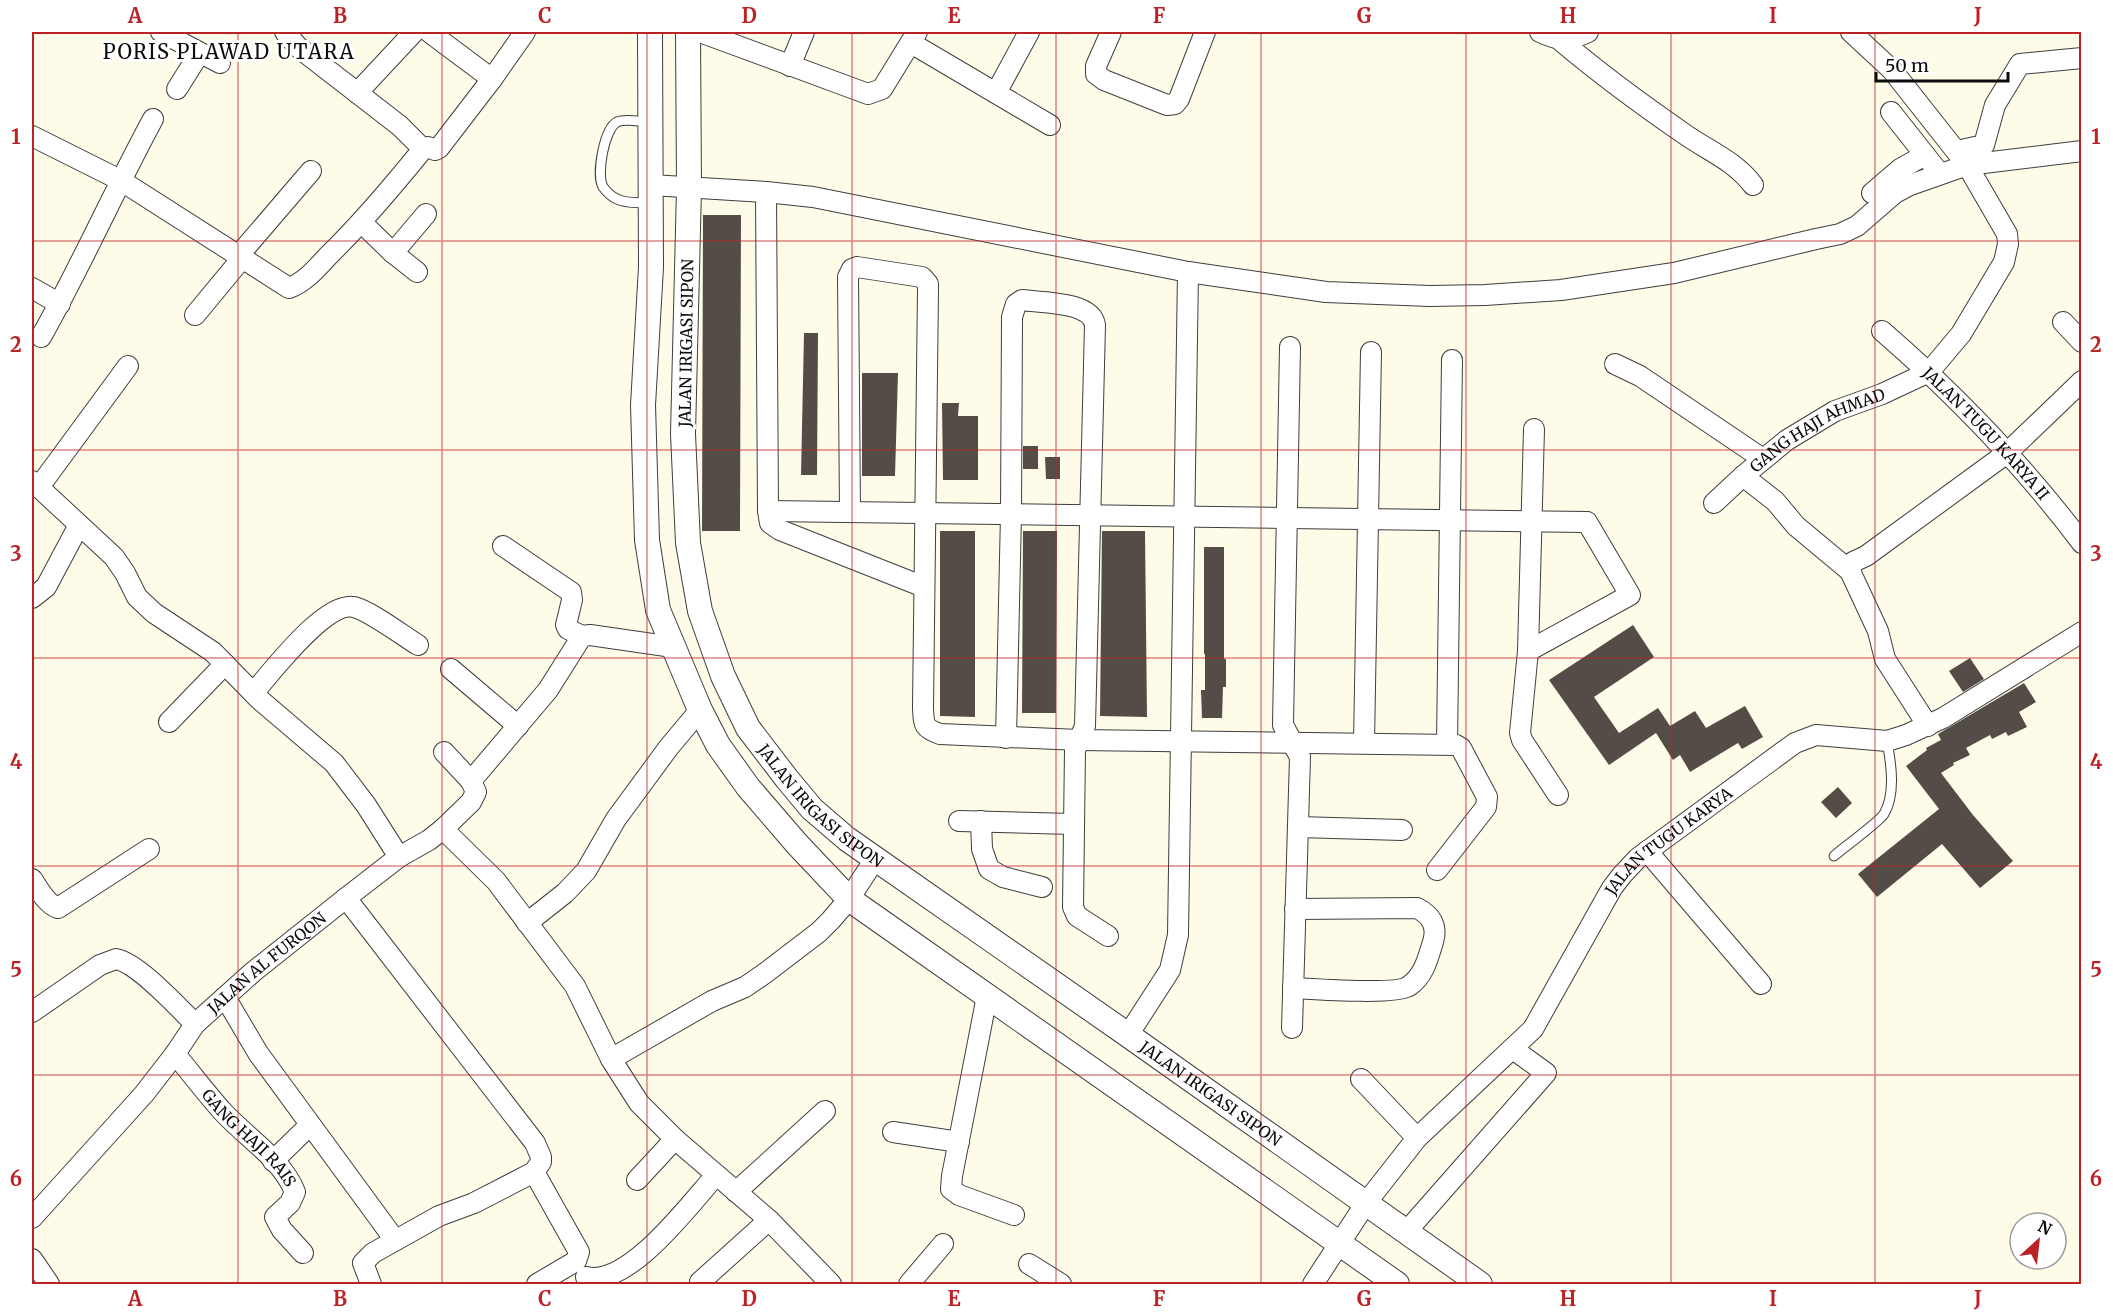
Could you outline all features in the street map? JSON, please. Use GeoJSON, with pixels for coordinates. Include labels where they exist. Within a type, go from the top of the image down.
{"type":"FeatureCollection","features":[{"type":"Feature","properties":{"kind":"street"},"geometry":{"type":"LineString","coordinates":[[161,32],[199,54],[220,63]]}},
{"type":"Feature","properties":{"kind":"street"},"geometry":{"type":"LineString","coordinates":[[285,32],[298,47],[400,126],[423,148]]}},
{"type":"Feature","properties":{"kind":"street"},"geometry":{"type":"LineString","coordinates":[[357,93],[414,32]]}},
{"type":"Feature","properties":{"kind":"street"},"geometry":{"type":"LineString","coordinates":[[429,32],[492,79]]}},
{"type":"Feature","properties":{"kind":"street"},"geometry":{"type":"LineString","coordinates":[[32,136],[120,180],[289,288],[298,285],[311,274],[362,223],[423,148],[428,147],[435,150],[440,148],[525,32]]}},
{"type":"Feature","properties":{"kind":"street"},"geometry":{"type":"LineString","coordinates":[[650,32],[653,191],[643,405],[646,540],[658,610],[700,710],[720,744],[748,787],[796,844],[850,897],[987,996],[1341,1242],[1397,1284]]}},
{"type":"Feature","properties":{"kind":"street","name":"JALAN IRIGASI SIPON"},"geometry":{"type":"LineString","coordinates":[[688,32],[683,434],[688,543],[700,611],[723,676],[746,729],[813,809],[874,861],[1128,1035],[1364,1206],[1406,1232],[1480,1284]]}},
{"type":"Feature","properties":{"kind":"street"},"geometry":{"type":"LineString","coordinates":[[700,32],[862,93],[873,93],[882,89],[914,37],[996,93],[1050,125]]}},
{"type":"Feature","properties":{"kind":"street"},"geometry":{"type":"LineString","coordinates":[[790,66],[804,32]]}},
{"type":"Feature","properties":{"kind":"street"},"geometry":{"type":"LineString","coordinates":[[996,93],[1029,32]]}},
{"type":"Feature","properties":{"kind":"street"},"geometry":{"type":"LineString","coordinates":[[1110,32],[1096,66],[1096,74],[1104,80],[1167,105],[1175,104],[1179,99],[1204,32]]}},
{"type":"Feature","properties":{"kind":"street"},"geometry":{"type":"LineString","coordinates":[[1540,32],[1560,40],[1685,135],[1737,166],[1753,185]]}},
{"type":"Feature","properties":{"kind":"street"},"geometry":{"type":"LineString","coordinates":[[1560,40],[1571,39],[1588,32]]}},
{"type":"Feature","properties":{"kind":"street"},"geometry":{"type":"LineString","coordinates":[[1861,34],[1962,158],[2007,234],[2007,252],[2004,262],[1961,334],[1929,372]]}},
{"type":"Feature","properties":{"kind":"street"},"geometry":{"type":"LineString","coordinates":[[177,89],[199,54]]}},
{"type":"Feature","properties":{"kind":"street"},"geometry":{"type":"LineString","coordinates":[[653,191],[686,188],[813,197],[1188,272],[1326,292],[1371,295],[1485,295],[1561,290],[1674,273],[1840,234],[1857,226],[1895,193],[1910,184],[1940,174],[1983,145],[1995,105],[2020,64],[2082,58]]}},
{"type":"Feature","properties":{"kind":"street"},"geometry":{"type":"LineString","coordinates":[[1891,112],[1940,174]]}},
{"type":"Feature","properties":{"kind":"street"},"geometry":{"type":"LineString","coordinates":[[41,337],[60,304],[120,180],[153,119]]}},
{"type":"Feature","properties":{"kind":"street"},"geometry":{"type":"LineString","coordinates":[[1962,158],[2082,151]]}},
{"type":"Feature","properties":{"kind":"street"},"geometry":{"type":"LineString","coordinates":[[1872,193],[1900,169],[1925,155]]}},
{"type":"Feature","properties":{"kind":"street"},"geometry":{"type":"LineString","coordinates":[[195,315],[311,171]]}},
{"type":"Feature","properties":{"kind":"street"},"geometry":{"type":"LineString","coordinates":[[766,192],[768,511],[770,523],[780,530],[924,587]]}},
{"type":"Feature","properties":{"kind":"street"},"geometry":{"type":"LineString","coordinates":[[393,253],[426,214]]}},
{"type":"Feature","properties":{"kind":"street"},"geometry":{"type":"LineString","coordinates":[[362,223],[417,272]]}},
{"type":"Feature","properties":{"kind":"street"},"geometry":{"type":"LineString","coordinates":[[850,512],[848,277],[852,268],[857,267],[922,277],[928,284],[924,587],[925,725],[927,729],[940,734],[1006,738],[1456,745],[1461,748],[1487,797],[1487,802],[1486,807],[1437,870]]}},
{"type":"Feature","properties":{"kind":"street"},"geometry":{"type":"LineString","coordinates":[[1128,1035],[1162,985],[1175,956],[1178,935],[1188,272]]}},
{"type":"Feature","properties":{"kind":"street"},"geometry":{"type":"LineString","coordinates":[[32,288],[60,304]]}},
{"type":"Feature","properties":{"kind":"street"},"geometry":{"type":"LineString","coordinates":[[1006,738],[1011,514],[1012,317],[1016,304],[1022,300],[1080,309],[1087,311],[1094,320],[1085,726],[1075,750],[1074,912],[1108,936]]}},
{"type":"Feature","properties":{"kind":"street"},"geometry":{"type":"LineString","coordinates":[[2063,322],[2082,342]]}},
{"type":"Feature","properties":{"kind":"street","name":"JALAN TUGU KARYA II"},"geometry":{"type":"LineString","coordinates":[[1881,331],[1929,372],[2007,453],[2044,494],[2082,543]]}},
{"type":"Feature","properties":{"kind":"street"},"geometry":{"type":"LineString","coordinates":[[1290,347],[1283,725],[1300,757],[1292,1028]]}},
{"type":"Feature","properties":{"kind":"street"},"geometry":{"type":"LineString","coordinates":[[1364,743],[1371,352]]}},
{"type":"Feature","properties":{"kind":"street"},"geometry":{"type":"LineString","coordinates":[[1447,744],[1452,360]]}},
{"type":"Feature","properties":{"kind":"street"},"geometry":{"type":"LineString","coordinates":[[1615,364],[1640,376],[1763,459]]}},
{"type":"Feature","properties":{"kind":"street"},"geometry":{"type":"LineString","coordinates":[[128,366],[35,484],[114,557],[137,597],[154,613],[213,652],[334,763],[366,805],[399,857]]}},
{"type":"Feature","properties":{"kind":"street","name":"GANG HAJI AHMAD"},"geometry":{"type":"LineString","coordinates":[[1714,503],[1787,440],[1835,411],[1882,394],[1929,372]]}},
{"type":"Feature","properties":{"kind":"street"},"geometry":{"type":"LineString","coordinates":[[1850,571],[1853,562],[1866,556],[2007,453],[2082,381]]}},
{"type":"Feature","properties":{"kind":"street"},"geometry":{"type":"LineString","coordinates":[[1534,429],[1528,651],[1520,733],[1522,740],[1558,795]]}},
{"type":"Feature","properties":{"kind":"street"},"geometry":{"type":"LineString","coordinates":[[1743,476],[1775,501],[1796,526],[1850,571],[1878,632],[1885,659],[1928,726]]}},
{"type":"Feature","properties":{"kind":"street"},"geometry":{"type":"LineString","coordinates":[[768,511],[1587,522],[1630,595],[1528,651]]}},
{"type":"Feature","properties":{"kind":"street"},"geometry":{"type":"LineString","coordinates":[[32,598],[46,587],[79,525]]}},
{"type":"Feature","properties":{"kind":"street"},"geometry":{"type":"LineString","coordinates":[[503,546],[571,592],[572,600],[566,625],[568,629],[582,636],[590,635],[673,647]]}},
{"type":"Feature","properties":{"kind":"street"},"geometry":{"type":"LineString","coordinates":[[254,692],[324,616],[344,606],[356,608],[368,614],[418,645]]}},
{"type":"Feature","properties":{"kind":"street","name":"JALAN TUGU KARYA"},"geometry":{"type":"LineString","coordinates":[[1313,1284],[1364,1206],[1417,1138],[1533,1029],[1612,888],[1638,858],[1795,742],[1815,735],[1887,741],[1906,735],[1928,726],[2082,632]]}},
{"type":"Feature","properties":{"kind":"street"},"geometry":{"type":"LineString","coordinates":[[444,752],[471,781],[548,690],[582,636]]}},
{"type":"Feature","properties":{"kind":"street"},"geometry":{"type":"LineString","coordinates":[[169,722],[225,664]]}},
{"type":"Feature","properties":{"kind":"street"},"geometry":{"type":"LineString","coordinates":[[451,669],[518,726]]}},
{"type":"Feature","properties":{"kind":"street"},"geometry":{"type":"LineString","coordinates":[[527,923],[565,893],[586,871],[616,819],[669,747],[700,710]]}},
{"type":"Feature","properties":{"kind":"street"},"geometry":{"type":"LineString","coordinates":[[720,744],[746,729]]}},
{"type":"Feature","properties":{"kind":"street","name":"JALAN AL FURQON"},"geometry":{"type":"LineString","coordinates":[[32,1217],[144,1094],[195,1024],[253,972],[346,898],[399,857],[443,829],[475,798],[476,792],[471,781]]}},
{"type":"Feature","properties":{"kind":"street"},"geometry":{"type":"LineString","coordinates":[[959,821],[1073,824]]}},
{"type":"Feature","properties":{"kind":"street"},"geometry":{"type":"LineString","coordinates":[[981,821],[982,849],[989,869],[1003,877],[1042,887]]}},
{"type":"Feature","properties":{"kind":"street"},"geometry":{"type":"LineString","coordinates":[[1298,827],[1401,830]]}},
{"type":"Feature","properties":{"kind":"street"},"geometry":{"type":"LineString","coordinates":[[443,829],[496,881],[575,986],[610,1059],[639,1103],[675,1139],[769,1220],[831,1284]]}},
{"type":"Feature","properties":{"kind":"street"},"geometry":{"type":"LineString","coordinates":[[32,879],[48,902],[58,908],[149,849]]}},
{"type":"Feature","properties":{"kind":"street"},"geometry":{"type":"LineString","coordinates":[[1647,851],[1761,984]]}},
{"type":"Feature","properties":{"kind":"street"},"geometry":{"type":"LineString","coordinates":[[610,1059],[712,1001],[745,987],[764,974],[819,932],[850,897],[874,861]]}},
{"type":"Feature","properties":{"kind":"street"},"geometry":{"type":"LineString","coordinates":[[346,898],[535,1143],[541,1156],[541,1162],[534,1172],[474,1203],[439,1216],[373,1253],[363,1263],[371,1284]]}},
{"type":"Feature","properties":{"kind":"street"},"geometry":{"type":"LineString","coordinates":[[1293,988],[1387,990],[1407,988],[1418,979],[1424,969],[1434,936],[1433,922],[1428,913],[1417,908],[1295,909]]}},
{"type":"Feature","properties":{"kind":"street"},"geometry":{"type":"LineString","coordinates":[[32,1012],[100,965],[117,959],[131,965],[195,1024]]}},
{"type":"Feature","properties":{"kind":"street"},"geometry":{"type":"LineString","coordinates":[[987,996],[951,1189],[959,1195],[1014,1215]]}},
{"type":"Feature","properties":{"kind":"street"},"geometry":{"type":"LineString","coordinates":[[225,997],[258,1053],[395,1240]]}},
{"type":"Feature","properties":{"kind":"street"},"geometry":{"type":"LineString","coordinates":[[1406,1232],[1546,1073],[1513,1049]]}},
{"type":"Feature","properties":{"kind":"street","name":"GANG HAJI RAIS"},"geometry":{"type":"LineString","coordinates":[[175,1054],[224,1113],[281,1168],[295,1192],[290,1203],[275,1217],[276,1221],[303,1253]]}},
{"type":"Feature","properties":{"kind":"street"},"geometry":{"type":"LineString","coordinates":[[1361,1079],[1417,1138]]}},
{"type":"Feature","properties":{"kind":"street"},"geometry":{"type":"LineString","coordinates":[[736,1192],[825,1111]]}},
{"type":"Feature","properties":{"kind":"street"},"geometry":{"type":"LineString","coordinates":[[273,1161],[310,1125]]}},
{"type":"Feature","properties":{"kind":"street"},"geometry":{"type":"LineString","coordinates":[[893,1132],[959,1142]]}},
{"type":"Feature","properties":{"kind":"street"},"geometry":{"type":"LineString","coordinates":[[637,1180],[675,1139]]}},
{"type":"Feature","properties":{"kind":"street"},"geometry":{"type":"LineString","coordinates":[[534,1172],[579,1252],[576,1261],[537,1284]]}},
{"type":"Feature","properties":{"kind":"street"},"geometry":{"type":"LineString","coordinates":[[586,1277],[594,1279],[616,1274],[646,1253],[716,1174]]}},
{"type":"Feature","properties":{"kind":"street"},"geometry":{"type":"LineString","coordinates":[[700,1282],[769,1220]]}},
{"type":"Feature","properties":{"kind":"street"},"geometry":{"type":"LineString","coordinates":[[909,1284],[943,1244]]}},
{"type":"Feature","properties":{"kind":"street"},"geometry":{"type":"LineString","coordinates":[[32,1259],[49,1284]]}},
{"type":"Feature","properties":{"kind":"street"},"geometry":{"type":"LineString","coordinates":[[1029,1264],[1060,1284]]}},
{"type":"Feature","properties":{"kind":"lane"},"geometry":{"type":"LineString","coordinates":[[650,122],[625,121],[612,126],[607,133],[601,177],[602,186],[617,199],[653,191]]}},
{"type":"Feature","properties":{"kind":"lane"},"geometry":{"type":"LineString","coordinates":[[1834,856],[1884,815],[1890,796],[1891,774],[1887,741]]}},
{"type":"Feature","properties":{"kind":"building"},"geometry":{"type":"Polygon","coordinates":[[[703,215],[741,215],[740,531],[702,531],[703,215]]]}},
{"type":"Feature","properties":{"kind":"building"},"geometry":{"type":"Polygon","coordinates":[[[804,333],[818,333],[817,475],[801,475],[804,333]]]}},
{"type":"Feature","properties":{"kind":"building"},"geometry":{"type":"Polygon","coordinates":[[[862,373],[898,373],[895,476],[862,476],[862,373]]]}},
{"type":"Feature","properties":{"kind":"building"},"geometry":{"type":"Polygon","coordinates":[[[942,403],[959,403],[958,416],[978,416],[978,480],[943,480],[942,403]]]}},
{"type":"Feature","properties":{"kind":"building"},"geometry":{"type":"Polygon","coordinates":[[[1023,446],[1038,446],[1038,469],[1023,469],[1023,446]]]}},
{"type":"Feature","properties":{"kind":"building"},"geometry":{"type":"Polygon","coordinates":[[[1045,457],[1060,457],[1060,479],[1046,479],[1045,457]]]}},
{"type":"Feature","properties":{"kind":"building"},"geometry":{"type":"Polygon","coordinates":[[[940,531],[975,531],[975,717],[940,716],[940,531]]]}},
{"type":"Feature","properties":{"kind":"building"},"geometry":{"type":"Polygon","coordinates":[[[1023,531],[1057,531],[1056,713],[1022,713],[1023,531]]]}},
{"type":"Feature","properties":{"kind":"building"},"geometry":{"type":"Polygon","coordinates":[[[1102,531],[1145,531],[1147,717],[1100,716],[1102,531]]]}},
{"type":"Feature","properties":{"kind":"building"},"geometry":{"type":"Polygon","coordinates":[[[1204,547],[1224,547],[1226,687],[1223,687],[1222,718],[1202,718],[1201,690],[1205,690],[1204,547]]]}},
{"type":"Feature","properties":{"kind":"building"},"geometry":{"type":"Polygon","coordinates":[[[1633,625],[1654,657],[1594,697],[1619,733],[1658,708],[1670,726],[1695,711],[1706,728],[1745,706],[1763,737],[1742,749],[1738,743],[1690,772],[1680,755],[1673,760],[1656,733],[1609,765],[1549,680],[1633,625]]]}},
{"type":"Feature","properties":{"kind":"building"},"geometry":{"type":"Polygon","coordinates":[[[1970,658],[1984,679],[1963,692],[1949,671],[1970,658]]]}},
{"type":"Feature","properties":{"kind":"building"},"geometry":{"type":"Polygon","coordinates":[[[2024,683],[2036,702],[2019,712],[2027,727],[2008,736],[2006,732],[1992,739],[1990,735],[1966,748],[1970,755],[1953,763],[1954,765],[1941,773],[1973,815],[2013,861],[1980,888],[1942,844],[1877,897],[1858,874],[1939,809],[1906,766],[1927,750],[1926,748],[1941,740],[1938,734],[2024,683]]]}},
{"type":"Feature","properties":{"kind":"building"},"geometry":{"type":"Polygon","coordinates":[[[1838,787],[1852,803],[1836,818],[1821,802],[1838,787]]]}},
{"type":"Feature","properties":{"kind":"district","name":"PORIS PLAWAD UTARA"},"geometry":{"type":"Point","coordinates":[229,52]}}]}
